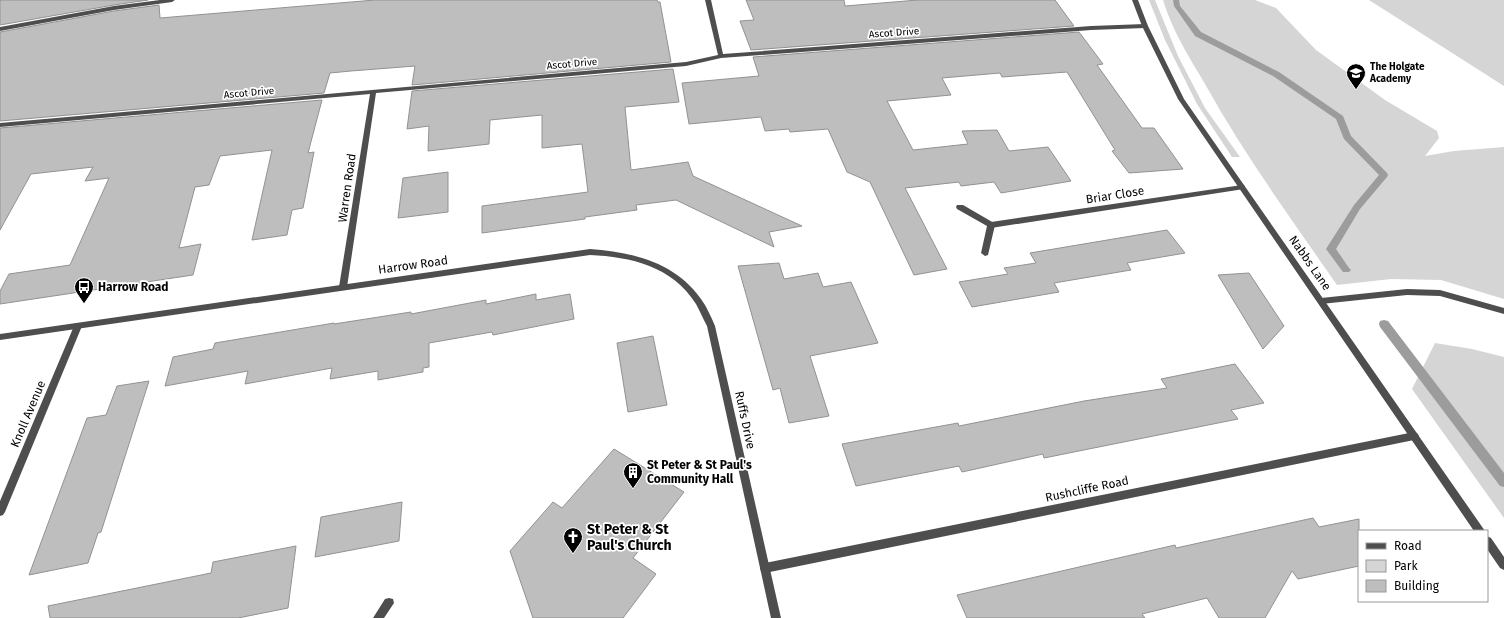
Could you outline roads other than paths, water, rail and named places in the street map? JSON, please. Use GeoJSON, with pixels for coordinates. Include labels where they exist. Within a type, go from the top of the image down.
{"type":"FeatureCollection","features":[{"type":"Feature","properties":{"kind":"street"},"geometry":{"type":"LineString","coordinates":[[0,29],[114,8],[172,0]]}},
{"type":"Feature","properties":{"kind":"street"},"geometry":{"type":"LineString","coordinates":[[708,0],[721,56]]}},
{"type":"Feature","properties":{"kind":"street","name":"Nabbs Lane"},"geometry":{"type":"LineString","coordinates":[[1135,0],[1145,26],[1181,99],[1479,530]]}},
{"type":"Feature","properties":{"kind":"street","name":"Ascot Drive"},"geometry":{"type":"LineString","coordinates":[[0,125],[686,64],[721,56],[1091,28],[1145,26]]}},
{"type":"Feature","properties":{"kind":"street","name":"Warren Road"},"geometry":{"type":"LineString","coordinates":[[344,287],[373,92]]}},
{"type":"Feature","properties":{"kind":"street","name":"Briar Close"},"geometry":{"type":"LineString","coordinates":[[991,225],[1242,188]]}},
{"type":"Feature","properties":{"kind":"street"},"geometry":{"type":"LineString","coordinates":[[960,207],[991,225],[985,253]]}},
{"type":"Feature","properties":{"kind":"street","name":"Harrow Road"},"geometry":{"type":"LineString","coordinates":[[0,337],[590,252],[621,254],[651,263],[675,276],[697,300]]}},
{"type":"Feature","properties":{"kind":"street"},"geometry":{"type":"LineString","coordinates":[[1321,301],[1408,292],[1434,293],[1504,310]]}},
{"type":"Feature","properties":{"kind":"street","name":"Ruffs Drive"},"geometry":{"type":"LineString","coordinates":[[697,300],[711,326],[776,618]]}},
{"type":"Feature","properties":{"kind":"street","name":"Knoll Avenue"},"geometry":{"type":"LineString","coordinates":[[0,512],[78,326]]}},
{"type":"Feature","properties":{"kind":"street","name":"Rushcliffe Road"},"geometry":{"type":"LineString","coordinates":[[765,568],[1414,436]]}},
{"type":"Feature","properties":{"kind":"street"},"geometry":{"type":"LineString","coordinates":[[1488,542],[1504,565]]}},
{"type":"Feature","properties":{"kind":"street"},"geometry":{"type":"LineString","coordinates":[[378,618],[389,603]]}},
{"type":"Feature","properties":{"kind":"waterway"},"geometry":{"type":"LineString","coordinates":[[1176,0],[1177,6],[1198,34],[1276,74],[1340,118],[1347,137],[1384,175],[1357,207],[1331,249],[1346,270]]}},
{"type":"Feature","properties":{"kind":"waterway"},"geometry":{"type":"LineString","coordinates":[[1384,324],[1504,482]]}},
{"type":"Feature","properties":{"kind":"place","name":"The Holgate Academy"},"geometry":{"type":"Point","coordinates":[1356,90]}},
{"type":"Feature","properties":{"kind":"place","name":"Harrow Road"},"geometry":{"type":"Point","coordinates":[84,304]}},
{"type":"Feature","properties":{"kind":"place","name":"St Peter & St Paul's Community Hall"},"geometry":{"type":"Point","coordinates":[633,489]}},
{"type":"Feature","properties":{"kind":"place","name":"St Peter & St Paul's Church"},"geometry":{"type":"Point","coordinates":[573,554]}}]}
